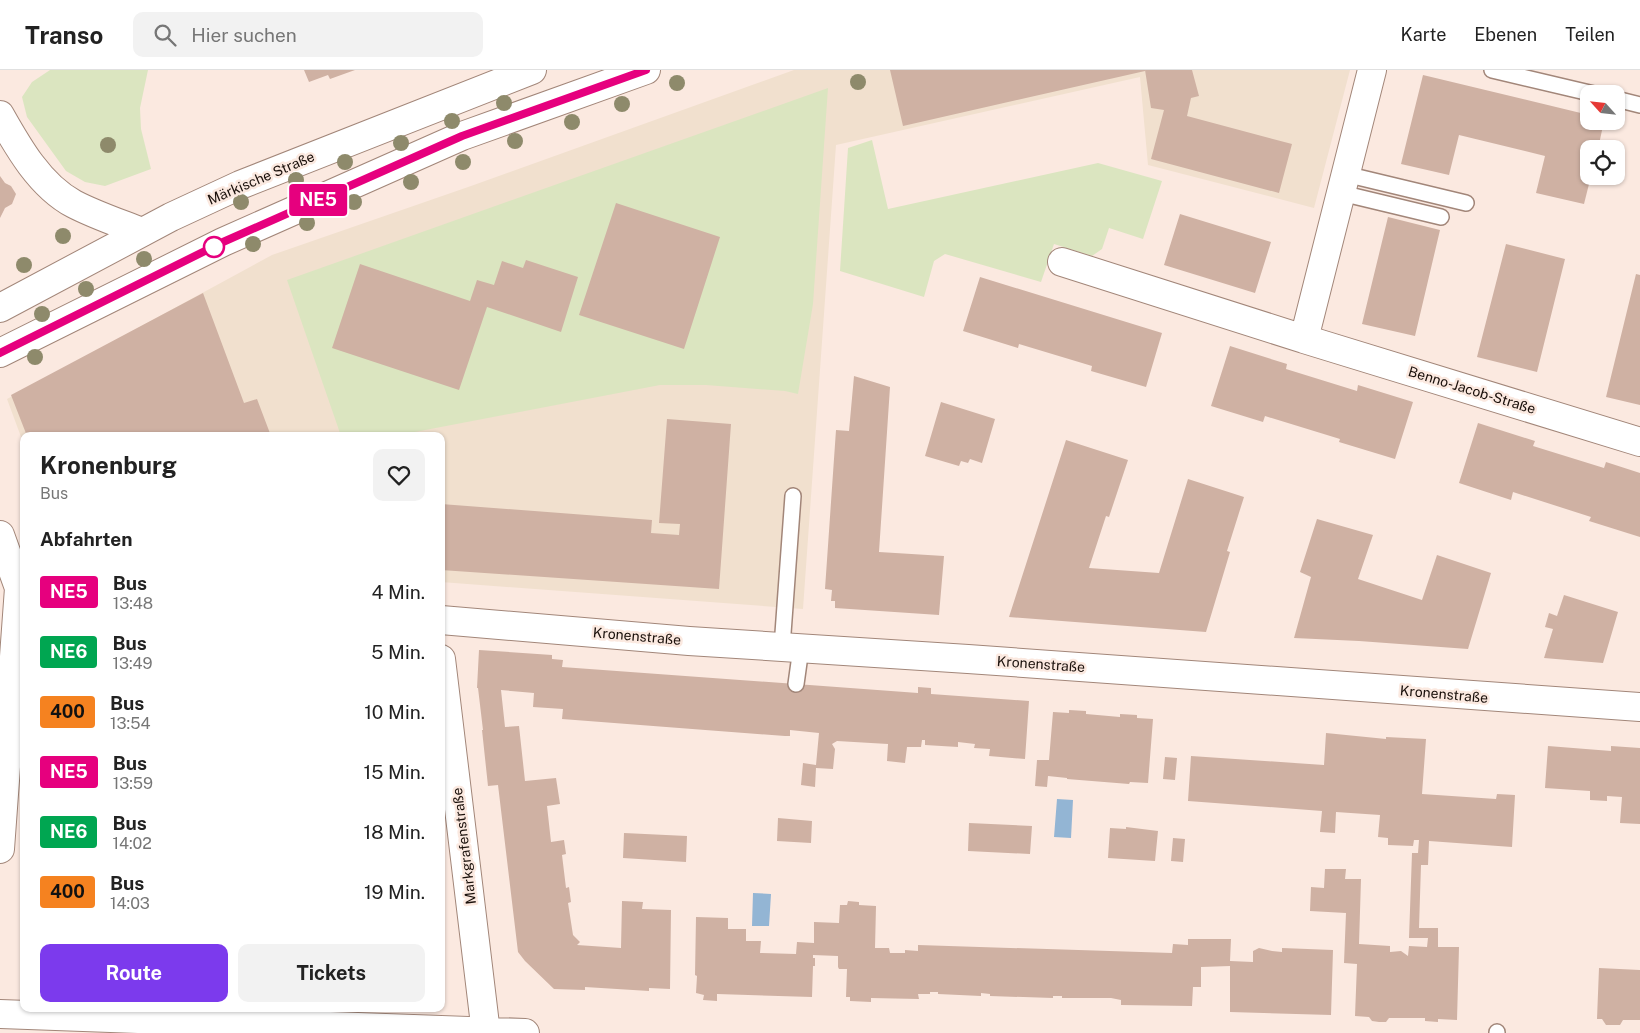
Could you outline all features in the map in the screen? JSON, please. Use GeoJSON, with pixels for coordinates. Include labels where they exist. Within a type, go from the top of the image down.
{"type":"FeatureCollection","features":[{"type":"Feature","properties":{"kind":"street","name":"Märkische Straße"},"geometry":{"type":"LineString","coordinates":[[0,308],[142,232],[240,186],[532,70]]}},
{"type":"Feature","properties":{"kind":"street"},"geometry":{"type":"LineString","coordinates":[[0,353],[223,242],[462,136],[646,70]]}},
{"type":"Feature","properties":{"kind":"street"},"geometry":{"type":"LineString","coordinates":[[1304,339],[1372,70]]}},
{"type":"Feature","properties":{"kind":"street"},"geometry":{"type":"LineString","coordinates":[[0,115],[35,171],[60,194],[73,203],[142,232]]}},
{"type":"Feature","properties":{"kind":"street","name":"Benno-Jacob-Straße"},"geometry":{"type":"LineString","coordinates":[[1062,262],[1304,339],[1640,442]]}},
{"type":"Feature","properties":{"kind":"street"},"geometry":{"type":"LineString","coordinates":[[0,535],[20,585]]}},
{"type":"Feature","properties":{"kind":"street"},"geometry":{"type":"LineString","coordinates":[[0,849],[20,600]]}},
{"type":"Feature","properties":{"kind":"street","name":"Kronenstraße"},"geometry":{"type":"LineString","coordinates":[[445,620],[791,648],[968,658],[1640,707]]}},
{"type":"Feature","properties":{"kind":"street","name":"Markgrafenstraße"},"geometry":{"type":"LineString","coordinates":[[445,692],[486,1032]]}},
{"type":"Feature","properties":{"kind":"street"},"geometry":{"type":"LineString","coordinates":[[0,1014],[525,1033]]}},
{"type":"Feature","properties":{"kind":"lane"},"geometry":{"type":"LineString","coordinates":[[1492,70],[1580,91]]}},
{"type":"Feature","properties":{"kind":"lane"},"geometry":{"type":"LineString","coordinates":[[1625,101],[1640,104]]}},
{"type":"Feature","properties":{"kind":"lane"},"geometry":{"type":"LineString","coordinates":[[1343,184],[1466,203]]}},
{"type":"Feature","properties":{"kind":"lane"},"geometry":{"type":"LineString","coordinates":[[1343,184],[1441,217]]}},
{"type":"Feature","properties":{"kind":"lane"},"geometry":{"type":"LineString","coordinates":[[793,496],[791,648],[796,684]]}},
{"type":"Feature","properties":{"kind":"shaded area"},"geometry":{"type":"Polygon","coordinates":[[[794,70],[1350,70],[1314,208],[1148,165],[1140,77],[836,145],[803,609],[445,582],[445,432],[20,432],[20,434],[7,399],[272,255],[794,70]]]}},
{"type":"Feature","properties":{"kind":"green space"},"geometry":{"type":"Polygon","coordinates":[[[50,70],[148,70],[140,108],[141,129],[151,169],[105,186],[85,182],[66,171],[27,117],[22,97],[32,82],[50,70]]]}},
{"type":"Feature","properties":{"kind":"green space"},"geometry":{"type":"Polygon","coordinates":[[[828,88],[813,304],[798,394],[785,391],[706,385],[660,385],[415,432],[340,432],[287,280],[828,88]]]}},
{"type":"Feature","properties":{"kind":"green space"},"geometry":{"type":"Polygon","coordinates":[[[872,140],[888,209],[1098,163],[1162,181],[1143,239],[1109,228],[1102,249],[1092,256],[1054,244],[1041,282],[945,254],[934,261],[924,297],[840,271],[848,148],[872,140]]]}},
{"type":"Feature","properties":{"kind":"water"},"geometry":{"type":"Polygon","coordinates":[[[1057,799],[1073,800],[1071,838],[1054,837],[1057,799]]]}},
{"type":"Feature","properties":{"kind":"water"},"geometry":{"type":"Polygon","coordinates":[[[753,893],[771,894],[769,926],[752,926],[753,893]]]}},
{"type":"Feature","properties":{"kind":"building"},"geometry":{"type":"Polygon","coordinates":[[[304,70],[355,70],[330,79],[328,75],[309,82],[304,70]]]}},
{"type":"Feature","properties":{"kind":"building"},"geometry":{"type":"Polygon","coordinates":[[[890,70],[1145,70],[1145,71],[903,126],[890,70]]]}},
{"type":"Feature","properties":{"kind":"building"},"geometry":{"type":"Polygon","coordinates":[[[1145,70],[1192,70],[1199,96],[1191,98],[1187,116],[1292,144],[1279,193],[1151,159],[1164,110],[1151,108],[1145,70]]]}},
{"type":"Feature","properties":{"kind":"building"},"geometry":{"type":"Polygon","coordinates":[[[1423,75],[1580,113],[1580,130],[1602,130],[1600,140],[1580,140],[1580,185],[1589,185],[1584,204],[1536,193],[1545,156],[1459,135],[1449,175],[1401,164],[1423,75]]]}},
{"type":"Feature","properties":{"kind":"building"},"geometry":{"type":"Polygon","coordinates":[[[0,176],[5,183],[11,186],[16,194],[12,204],[5,208],[0,218],[0,176]]]}},
{"type":"Feature","properties":{"kind":"building"},"geometry":{"type":"Polygon","coordinates":[[[616,203],[720,237],[684,349],[579,315],[616,203]]]}},
{"type":"Feature","properties":{"kind":"building"},"geometry":{"type":"Polygon","coordinates":[[[1180,214],[1271,242],[1255,293],[1164,265],[1180,214]]]}},
{"type":"Feature","properties":{"kind":"building"},"geometry":{"type":"Polygon","coordinates":[[[1388,217],[1440,230],[1415,336],[1362,324],[1388,217]]]}},
{"type":"Feature","properties":{"kind":"building"},"geometry":{"type":"Polygon","coordinates":[[[1506,244],[1565,259],[1537,372],[1477,357],[1506,244]]]}},
{"type":"Feature","properties":{"kind":"building"},"geometry":{"type":"Polygon","coordinates":[[[526,260],[578,277],[561,332],[487,307],[459,390],[332,348],[360,264],[470,301],[477,280],[494,285],[502,261],[523,268],[526,260]]]}},
{"type":"Feature","properties":{"kind":"building"},"geometry":{"type":"Polygon","coordinates":[[[1636,274],[1640,275],[1640,405],[1606,397],[1636,274]]]}},
{"type":"Feature","properties":{"kind":"building"},"geometry":{"type":"Polygon","coordinates":[[[980,277],[1162,333],[1146,387],[1091,371],[1092,366],[1019,344],[1018,348],[963,331],[980,277]]]}},
{"type":"Feature","properties":{"kind":"building"},"geometry":{"type":"Polygon","coordinates":[[[203,293],[244,403],[257,399],[269,432],[25,432],[11,395],[203,293]]]}},
{"type":"Feature","properties":{"kind":"building"},"geometry":{"type":"Polygon","coordinates":[[[1230,346],[1287,364],[1286,369],[1357,391],[1358,385],[1413,402],[1395,459],[1339,442],[1340,439],[1265,416],[1263,422],[1211,406],[1230,346]]]}},
{"type":"Feature","properties":{"kind":"building"},"geometry":{"type":"Polygon","coordinates":[[[854,376],[890,387],[879,552],[944,556],[939,615],[835,608],[835,601],[831,601],[832,590],[825,589],[836,430],[849,431],[854,376]]]}},
{"type":"Feature","properties":{"kind":"building"},"geometry":{"type":"Polygon","coordinates":[[[941,402],[995,419],[982,463],[970,459],[968,463],[961,461],[959,466],[925,456],[941,402]]]}},
{"type":"Feature","properties":{"kind":"building"},"geometry":{"type":"Polygon","coordinates":[[[667,419],[731,424],[719,589],[445,570],[445,504],[652,520],[651,533],[679,535],[680,524],[659,523],[667,419]]]}},
{"type":"Feature","properties":{"kind":"building"},"geometry":{"type":"Polygon","coordinates":[[[1478,423],[1535,441],[1533,446],[1604,468],[1606,462],[1640,473],[1640,537],[1589,521],[1591,517],[1513,492],[1511,500],[1459,483],[1478,423]]]}},
{"type":"Feature","properties":{"kind":"building"},"geometry":{"type":"Polygon","coordinates":[[[1066,440],[1128,460],[1109,517],[1106,516],[1089,568],[1159,573],[1188,479],[1244,497],[1227,551],[1230,552],[1206,632],[1009,617],[1066,440]]]}},
{"type":"Feature","properties":{"kind":"building"},"geometry":{"type":"Polygon","coordinates":[[[1317,519],[1373,535],[1358,579],[1422,600],[1437,555],[1491,573],[1468,649],[1294,638],[1311,577],[1300,572],[1317,519]]]}},
{"type":"Feature","properties":{"kind":"building"},"geometry":{"type":"Polygon","coordinates":[[[1564,595],[1618,612],[1603,663],[1544,658],[1553,629],[1545,627],[1549,613],[1557,616],[1564,595]]]}},
{"type":"Feature","properties":{"kind":"building"},"geometry":{"type":"Polygon","coordinates":[[[479,650],[552,655],[552,659],[563,660],[562,667],[918,693],[918,687],[931,688],[931,694],[1029,701],[1025,759],[989,756],[990,749],[974,748],[975,744],[958,742],[958,747],[925,745],[925,740],[922,740],[921,747],[907,747],[905,763],[887,761],[888,744],[837,741],[832,744],[835,749],[833,769],[816,768],[815,787],[801,785],[803,763],[816,765],[819,733],[790,730],[790,736],[785,736],[562,719],[563,709],[533,707],[534,693],[501,690],[505,727],[519,726],[525,781],[556,778],[560,804],[547,806],[551,842],[564,840],[566,854],[562,855],[566,888],[569,887],[571,902],[568,903],[573,935],[580,942],[577,945],[621,948],[622,901],[643,902],[642,909],[671,910],[670,989],[649,988],[649,991],[585,987],[585,990],[554,989],[518,952],[498,785],[488,786],[477,688],[479,650]]]}},
{"type":"Feature","properties":{"kind":"building"},"geometry":{"type":"Polygon","coordinates":[[[1069,710],[1086,711],[1086,714],[1120,717],[1120,714],[1137,715],[1137,718],[1153,719],[1148,783],[1130,782],[1129,784],[1048,776],[1047,787],[1035,786],[1037,760],[1049,760],[1053,712],[1069,713],[1069,710]]]}},
{"type":"Feature","properties":{"kind":"building"},"geometry":{"type":"Polygon","coordinates":[[[1326,733],[1386,739],[1386,737],[1426,739],[1422,794],[1496,799],[1497,794],[1515,795],[1512,847],[1429,841],[1428,865],[1421,865],[1419,928],[1438,928],[1438,947],[1459,947],[1457,1020],[1438,1019],[1438,1022],[1425,1021],[1425,1018],[1389,1018],[1386,1022],[1379,1022],[1372,1021],[1369,1017],[1355,1016],[1357,964],[1344,963],[1346,913],[1310,911],[1311,887],[1324,888],[1325,869],[1346,869],[1345,879],[1361,879],[1359,944],[1390,946],[1390,952],[1401,951],[1408,956],[1409,946],[1427,947],[1428,938],[1409,938],[1412,853],[1418,853],[1419,840],[1414,840],[1413,846],[1388,845],[1388,838],[1378,837],[1380,815],[1336,812],[1335,833],[1320,832],[1322,811],[1188,801],[1191,756],[1324,765],[1326,733]]]}},
{"type":"Feature","properties":{"kind":"building"},"geometry":{"type":"Polygon","coordinates":[[[1548,746],[1611,751],[1611,746],[1640,748],[1640,824],[1620,823],[1622,797],[1607,796],[1607,801],[1590,800],[1590,791],[1545,788],[1548,746]]]}},
{"type":"Feature","properties":{"kind":"building"},"geometry":{"type":"Polygon","coordinates":[[[1165,757],[1177,758],[1175,780],[1163,779],[1165,757]]]}},
{"type":"Feature","properties":{"kind":"building"},"geometry":{"type":"Polygon","coordinates":[[[778,818],[812,821],[811,843],[777,841],[778,818]]]}},
{"type":"Feature","properties":{"kind":"building"},"geometry":{"type":"Polygon","coordinates":[[[969,823],[1032,826],[1030,854],[968,851],[969,823]]]}},
{"type":"Feature","properties":{"kind":"building"},"geometry":{"type":"Polygon","coordinates":[[[1126,827],[1158,831],[1155,861],[1108,858],[1110,828],[1126,829],[1126,827]]]}},
{"type":"Feature","properties":{"kind":"building"},"geometry":{"type":"Polygon","coordinates":[[[624,833],[687,836],[686,862],[623,858],[624,833]]]}},
{"type":"Feature","properties":{"kind":"building"},"geometry":{"type":"Polygon","coordinates":[[[1173,838],[1185,839],[1183,862],[1171,861],[1173,838]]]}},
{"type":"Feature","properties":{"kind":"building"},"geometry":{"type":"Polygon","coordinates":[[[848,901],[859,902],[859,905],[876,906],[875,948],[889,948],[890,953],[905,953],[905,950],[918,951],[918,945],[1172,953],[1173,944],[1188,945],[1188,939],[1231,939],[1230,961],[1253,962],[1253,951],[1259,948],[1282,952],[1282,948],[1333,950],[1331,1015],[1230,1012],[1230,966],[1201,967],[1201,987],[1193,987],[1192,1006],[1121,1005],[1121,1000],[1111,998],[990,996],[990,994],[981,993],[981,996],[938,994],[938,992],[918,994],[919,999],[871,998],[871,1002],[850,1001],[850,997],[846,997],[847,969],[839,969],[838,956],[813,955],[815,966],[813,966],[812,997],[717,994],[717,1001],[703,1000],[704,995],[696,993],[696,917],[728,918],[728,929],[746,929],[746,941],[761,941],[760,953],[796,954],[797,942],[814,943],[814,922],[839,923],[840,905],[847,905],[848,901]]]}},
{"type":"Feature","properties":{"kind":"building"},"geometry":{"type":"Polygon","coordinates":[[[1599,968],[1640,970],[1640,1020],[1623,1020],[1620,1025],[1606,1025],[1602,1019],[1597,1019],[1599,968]]]}},
{"type":"Feature","properties":{"kind":"bus line","name":"NE5"},"geometry":{"type":"LineString","coordinates":[[0,353],[223,242],[462,136],[646,70]]}}]}
